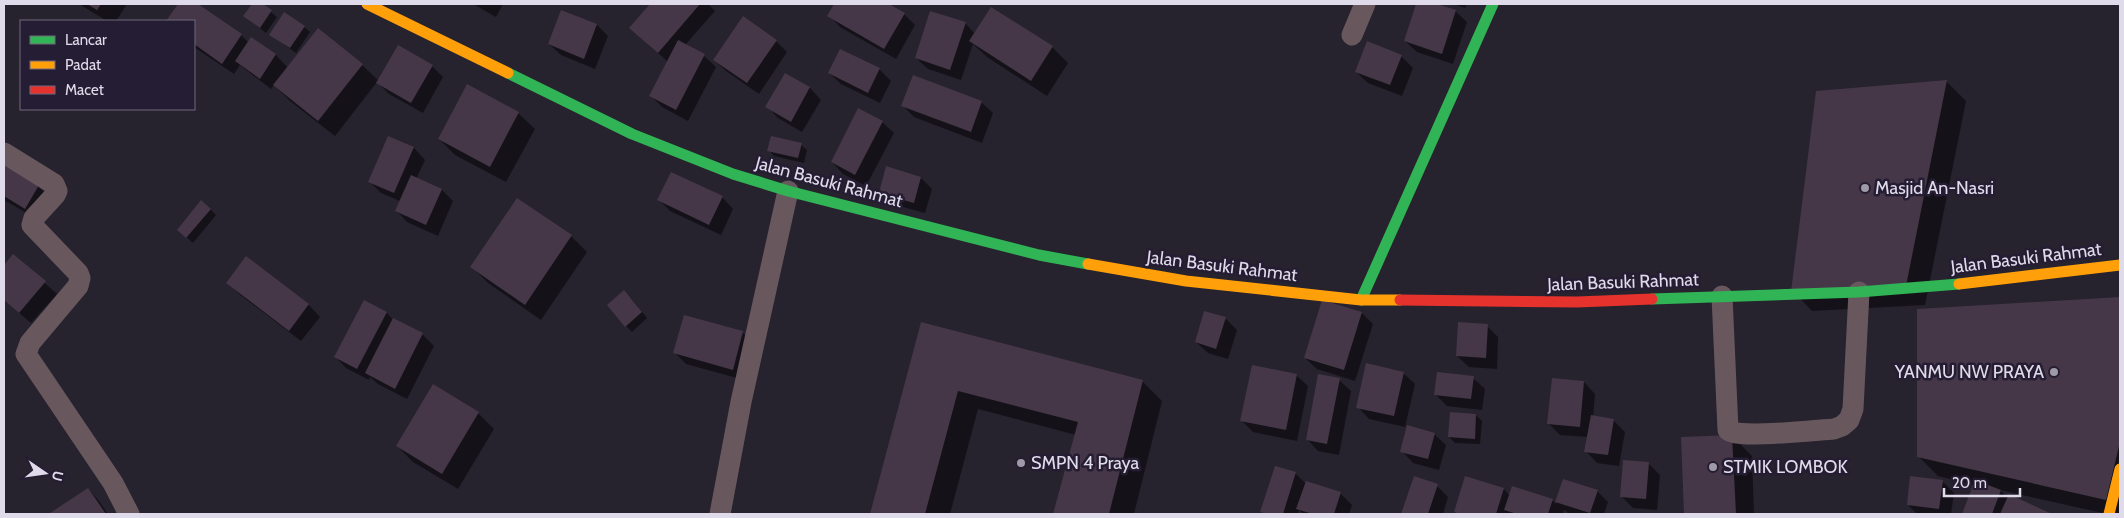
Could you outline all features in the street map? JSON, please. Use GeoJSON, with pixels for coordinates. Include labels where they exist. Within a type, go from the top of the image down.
{"type":"FeatureCollection","features":[{"type":"Feature","properties":{"kind":"main road","name":"Jalan Basuki Rahmat"},"geometry":{"type":"LineString","coordinates":[[368,4],[632,134],[733,174],[788,191],[1039,255],[1186,281],[1361,300],[1577,302],[1859,292],[1939,286],[2120,265]]}},
{"type":"Feature","properties":{"kind":"main road"},"geometry":{"type":"LineString","coordinates":[[1361,300],[1492,4]]}},
{"type":"Feature","properties":{"kind":"main road"},"geometry":{"type":"LineString","coordinates":[[2109,514],[2120,469]]}},
{"type":"Feature","properties":{"kind":"street"},"geometry":{"type":"LineString","coordinates":[[1352,35],[1365,4]]}},
{"type":"Feature","properties":{"kind":"street"},"geometry":{"type":"LineString","coordinates":[[4,153],[54,184],[57,191],[55,195],[34,218],[32,225],[78,273],[80,278],[78,286],[30,343],[26,354],[113,483],[129,514]]}},
{"type":"Feature","properties":{"kind":"street"},"geometry":{"type":"LineString","coordinates":[[720,514],[741,402],[788,191]]}},
{"type":"Feature","properties":{"kind":"street"},"geometry":{"type":"LineString","coordinates":[[1722,296],[1728,430],[1734,434],[1772,433],[1834,429],[1842,426],[1849,420],[1854,401],[1859,292]]}},
{"type":"Feature","properties":{"kind":"building"},"geometry":{"type":"Polygon","coordinates":[[[87,4],[101,4],[97,10],[87,4]]]}},
{"type":"Feature","properties":{"kind":"building"},"geometry":{"type":"Polygon","coordinates":[[[178,4],[198,4],[242,34],[222,64],[195,45],[195,20],[167,20],[178,4]]]}},
{"type":"Feature","properties":{"kind":"building"},"geometry":{"type":"Polygon","coordinates":[[[252,4],[263,4],[272,10],[260,28],[243,16],[252,4]]]}},
{"type":"Feature","properties":{"kind":"building"},"geometry":{"type":"Polygon","coordinates":[[[650,4],[700,4],[658,53],[629,28],[650,4]]]}},
{"type":"Feature","properties":{"kind":"building"},"geometry":{"type":"Polygon","coordinates":[[[834,4],[889,4],[905,13],[884,49],[827,16],[834,4]]]}},
{"type":"Feature","properties":{"kind":"building"},"geometry":{"type":"Polygon","coordinates":[[[1416,4],[1437,4],[1456,10],[1442,54],[1404,41],[1416,4]]]}},
{"type":"Feature","properties":{"kind":"building"},"geometry":{"type":"Polygon","coordinates":[[[991,7],[1053,46],[1031,81],[969,41],[991,7]]]}},
{"type":"Feature","properties":{"kind":"building"},"geometry":{"type":"Polygon","coordinates":[[[561,10],[597,24],[584,59],[548,44],[561,10]]]}},
{"type":"Feature","properties":{"kind":"building"},"geometry":{"type":"Polygon","coordinates":[[[930,11],[966,22],[950,70],[915,58],[930,11]]]}},
{"type":"Feature","properties":{"kind":"building"},"geometry":{"type":"Polygon","coordinates":[[[284,12],[305,26],[290,48],[269,35],[284,12]]]}},
{"type":"Feature","properties":{"kind":"building"},"geometry":{"type":"Polygon","coordinates":[[[743,16],[777,40],[747,83],[713,60],[743,16]]]}},
{"type":"Feature","properties":{"kind":"building"},"geometry":{"type":"Polygon","coordinates":[[[318,28],[363,64],[318,121],[273,85],[318,28]]]}},
{"type":"Feature","properties":{"kind":"building"},"geometry":{"type":"Polygon","coordinates":[[[251,37],[276,54],[260,79],[235,61],[251,37]]]}},
{"type":"Feature","properties":{"kind":"building"},"geometry":{"type":"Polygon","coordinates":[[[678,40],[705,54],[676,110],[649,96],[678,40]]]}},
{"type":"Feature","properties":{"kind":"building"},"geometry":{"type":"Polygon","coordinates":[[[1367,41],[1402,55],[1390,85],[1355,72],[1367,41]]]}},
{"type":"Feature","properties":{"kind":"building"},"geometry":{"type":"Polygon","coordinates":[[[398,45],[433,65],[411,103],[376,83],[398,45]]]}},
{"type":"Feature","properties":{"kind":"building"},"geometry":{"type":"Polygon","coordinates":[[[840,49],[880,68],[868,93],[828,73],[840,49]]]}},
{"type":"Feature","properties":{"kind":"building"},"geometry":{"type":"Polygon","coordinates":[[[785,73],[810,87],[791,122],[765,107],[785,73]]]}},
{"type":"Feature","properties":{"kind":"building"},"geometry":{"type":"Polygon","coordinates":[[[913,75],[982,101],[971,132],[901,106],[913,75]]]}},
{"type":"Feature","properties":{"kind":"building","name":"Masjid An-Nasri"},"geometry":{"type":"Polygon","coordinates":[[[1947,80],[1906,286],[1791,292],[1816,91],[1947,80]]]}},
{"type":"Feature","properties":{"kind":"building"},"geometry":{"type":"Polygon","coordinates":[[[467,84],[519,112],[490,167],[438,139],[467,84]]]}},
{"type":"Feature","properties":{"kind":"building"},"geometry":{"type":"Polygon","coordinates":[[[858,108],[883,121],[855,175],[831,162],[858,108]]]}},
{"type":"Feature","properties":{"kind":"building"},"geometry":{"type":"Polygon","coordinates":[[[388,136],[414,147],[394,193],[368,182],[388,136]]]}},
{"type":"Feature","properties":{"kind":"building"},"geometry":{"type":"Polygon","coordinates":[[[771,136],[802,143],[798,158],[767,151],[771,136]]]}},
{"type":"Feature","properties":{"kind":"building"},"geometry":{"type":"Polygon","coordinates":[[[4,164],[39,185],[25,209],[4,196],[4,164]]]}},
{"type":"Feature","properties":{"kind":"building"},"geometry":{"type":"Polygon","coordinates":[[[886,166],[921,177],[914,203],[879,193],[886,166]]]}},
{"type":"Feature","properties":{"kind":"building"},"geometry":{"type":"Polygon","coordinates":[[[671,172],[723,196],[709,225],[657,200],[671,172]]]}},
{"type":"Feature","properties":{"kind":"building"},"geometry":{"type":"Polygon","coordinates":[[[411,175],[442,189],[426,225],[395,211],[411,175]]]}},
{"type":"Feature","properties":{"kind":"building"},"geometry":{"type":"Polygon","coordinates":[[[517,198],[572,235],[525,305],[470,267],[517,198]]]}},
{"type":"Feature","properties":{"kind":"building"},"geometry":{"type":"Polygon","coordinates":[[[201,200],[211,209],[186,238],[177,230],[201,200]]]}},
{"type":"Feature","properties":{"kind":"building"},"geometry":{"type":"Polygon","coordinates":[[[13,254],[46,281],[19,313],[4,300],[4,265],[13,254]]]}},
{"type":"Feature","properties":{"kind":"building"},"geometry":{"type":"Polygon","coordinates":[[[246,256],[309,304],[289,331],[226,283],[246,256]]]}},
{"type":"Feature","properties":{"kind":"building"},"geometry":{"type":"Polygon","coordinates":[[[624,290],[642,312],[625,327],[607,305],[624,290]]]}},
{"type":"Feature","properties":{"kind":"building"},"geometry":{"type":"Polygon","coordinates":[[[2120,297],[2120,442],[2106,500],[1917,457],[1917,309],[2120,297]]]}},
{"type":"Feature","properties":{"kind":"building"},"geometry":{"type":"Polygon","coordinates":[[[364,300],[387,312],[357,369],[334,357],[364,300]]]}},
{"type":"Feature","properties":{"kind":"building"},"geometry":{"type":"Polygon","coordinates":[[[1322,300],[1362,312],[1344,370],[1304,358],[1322,300]]]}},
{"type":"Feature","properties":{"kind":"building"},"geometry":{"type":"Polygon","coordinates":[[[1204,311],[1226,317],[1216,349],[1195,342],[1204,311]]]}},
{"type":"Feature","properties":{"kind":"building"},"geometry":{"type":"Polygon","coordinates":[[[684,315],[743,331],[733,370],[673,353],[684,315]]]}},
{"type":"Feature","properties":{"kind":"building"},"geometry":{"type":"Polygon","coordinates":[[[393,318],[423,333],[395,389],[365,373],[393,318]]]}},
{"type":"Feature","properties":{"kind":"building"},"geometry":{"type":"Polygon","coordinates":[[[921,322],[1143,380],[1109,514],[1053,514],[1078,422],[958,391],[925,514],[870,514],[921,322]]]}},
{"type":"Feature","properties":{"kind":"building"},"geometry":{"type":"Polygon","coordinates":[[[1458,322],[1488,324],[1486,358],[1456,356],[1458,322]]]}},
{"type":"Feature","properties":{"kind":"building"},"geometry":{"type":"Polygon","coordinates":[[[1366,363],[1404,372],[1394,416],[1356,408],[1366,363]]]}},
{"type":"Feature","properties":{"kind":"building"},"geometry":{"type":"Polygon","coordinates":[[[1252,365],[1297,374],[1286,430],[1240,421],[1252,365]]]}},
{"type":"Feature","properties":{"kind":"building"},"geometry":{"type":"Polygon","coordinates":[[[1437,372],[1474,376],[1471,399],[1434,395],[1437,372]]]}},
{"type":"Feature","properties":{"kind":"building"},"geometry":{"type":"Polygon","coordinates":[[[1318,374],[1340,378],[1327,444],[1306,440],[1318,374]]]}},
{"type":"Feature","properties":{"kind":"building"},"geometry":{"type":"Polygon","coordinates":[[[1552,378],[1584,381],[1580,427],[1547,424],[1552,378]]]}},
{"type":"Feature","properties":{"kind":"building"},"geometry":{"type":"Polygon","coordinates":[[[433,384],[479,412],[442,474],[396,446],[433,384]]]}},
{"type":"Feature","properties":{"kind":"building"},"geometry":{"type":"Polygon","coordinates":[[[1450,412],[1476,414],[1475,439],[1448,437],[1450,412]]]}},
{"type":"Feature","properties":{"kind":"building"},"geometry":{"type":"Polygon","coordinates":[[[1591,415],[1614,419],[1608,455],[1584,452],[1591,415]]]}},
{"type":"Feature","properties":{"kind":"building"},"geometry":{"type":"Polygon","coordinates":[[[1407,425],[1435,433],[1428,459],[1400,452],[1407,425]]]}},
{"type":"Feature","properties":{"kind":"building"},"geometry":{"type":"Polygon","coordinates":[[[1732,435],[1736,514],[1684,514],[1681,437],[1732,435]]]}},
{"type":"Feature","properties":{"kind":"building"},"geometry":{"type":"Polygon","coordinates":[[[1623,460],[1649,462],[1646,499],[1620,497],[1623,460]]]}},
{"type":"Feature","properties":{"kind":"building"},"geometry":{"type":"Polygon","coordinates":[[[1275,466],[1296,472],[1283,514],[1260,512],[1275,466]]]}},
{"type":"Feature","properties":{"kind":"building"},"geometry":{"type":"Polygon","coordinates":[[[1414,476],[1438,484],[1428,514],[1401,514],[1414,476]]]}},
{"type":"Feature","properties":{"kind":"building"},"geometry":{"type":"Polygon","coordinates":[[[1465,476],[1504,488],[1496,514],[1460,514],[1454,512],[1465,476]]]}},
{"type":"Feature","properties":{"kind":"building"},"geometry":{"type":"Polygon","coordinates":[[[1910,476],[1943,480],[1939,509],[1907,505],[1910,476]]]}},
{"type":"Feature","properties":{"kind":"building"},"geometry":{"type":"Polygon","coordinates":[[[1563,479],[1598,490],[1590,513],[1555,502],[1563,479]]]}},
{"type":"Feature","properties":{"kind":"building"},"geometry":{"type":"Polygon","coordinates":[[[1975,480],[2001,490],[1992,514],[1962,514],[1975,480]]]}},
{"type":"Feature","properties":{"kind":"building"},"geometry":{"type":"Polygon","coordinates":[[[1306,481],[1341,492],[1334,514],[1313,514],[1296,509],[1306,481]]]}},
{"type":"Feature","properties":{"kind":"building"},"geometry":{"type":"Polygon","coordinates":[[[1512,486],[1553,499],[1548,514],[1517,514],[1504,510],[1512,486]]]}},
{"type":"Feature","properties":{"kind":"building"},"geometry":{"type":"Polygon","coordinates":[[[88,488],[106,514],[50,513],[88,488]]]}},
{"type":"Feature","properties":{"kind":"building"},"geometry":{"type":"Polygon","coordinates":[[[2009,494],[2052,514],[2000,514],[2009,494]]]}},
{"type":"Feature","properties":{"kind":"traffic: fast"},"geometry":{"type":"LineString","coordinates":[[1361,300],[1493,4]]}},
{"type":"Feature","properties":{"kind":"traffic: fast"},"geometry":{"type":"LineString","coordinates":[[508,73],[632,134],[733,174],[788,191],[1039,255],[1088,264]]}},
{"type":"Feature","properties":{"kind":"traffic: fast"},"geometry":{"type":"LineString","coordinates":[[1652,299],[1859,292],[1959,284]]}},
{"type":"Feature","properties":{"kind":"traffic: slow"},"geometry":{"type":"LineString","coordinates":[[367,4],[508,73]]}},
{"type":"Feature","properties":{"kind":"traffic: slow"},"geometry":{"type":"LineString","coordinates":[[1088,264],[1186,281],[1361,300],[1400,300]]}},
{"type":"Feature","properties":{"kind":"traffic: slow"},"geometry":{"type":"LineString","coordinates":[[1959,284],[2120,265]]}},
{"type":"Feature","properties":{"kind":"traffic: slow"},"geometry":{"type":"LineString","coordinates":[[2109,514],[2120,469]]}},
{"type":"Feature","properties":{"kind":"traffic: jam"},"geometry":{"type":"LineString","coordinates":[[1400,300],[1577,302],[1652,299]]}},
{"type":"Feature","properties":{"kind":"place","name":"Masjid An-Nasri"},"geometry":{"type":"Point","coordinates":[1865,188]}},
{"type":"Feature","properties":{"kind":"place","name":"YANMU NW PRAYA"},"geometry":{"type":"Point","coordinates":[2054,372]}},
{"type":"Feature","properties":{"kind":"place","name":"SMPN 4 Praya"},"geometry":{"type":"Point","coordinates":[1021,463]}},
{"type":"Feature","properties":{"kind":"place","name":"STMIK LOMBOK"},"geometry":{"type":"Point","coordinates":[1713,467]}}]}
